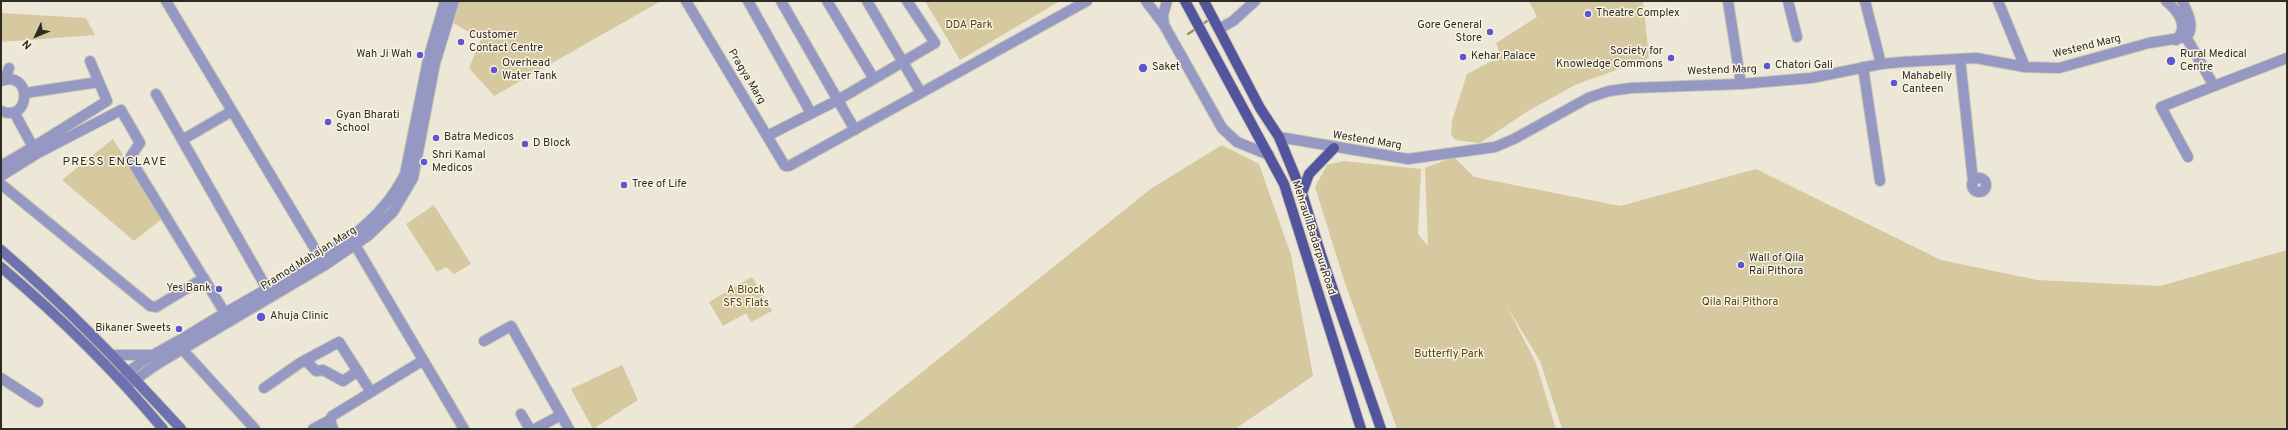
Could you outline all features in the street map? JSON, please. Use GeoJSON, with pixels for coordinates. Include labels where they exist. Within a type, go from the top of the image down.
{"type":"FeatureCollection","features":[{"type":"Feature","properties":{"kind":"main road","name":"Mehrauli Badarpur Road"},"geometry":{"type":"LineString","coordinates":[[1185,1],[1284,184],[1361,429]]}},
{"type":"Feature","properties":{"kind":"main road","name":"Mehrauli Badarpur Road"},"geometry":{"type":"LineString","coordinates":[[1204,1],[1260,108],[1279,137],[1302,193],[1321,255],[1380,429]]}},
{"type":"Feature","properties":{"kind":"main road"},"geometry":{"type":"LineString","coordinates":[[1302,193],[1309,174],[1334,148]]}},
{"type":"Feature","properties":{"kind":"main road"},"geometry":{"type":"LineString","coordinates":[[1,250],[43,285],[114,355],[181,429]]}},
{"type":"Feature","properties":{"kind":"main road"},"geometry":{"type":"LineString","coordinates":[[1,268],[69,328],[123,383],[163,429]]}},
{"type":"Feature","properties":{"kind":"street"},"geometry":{"type":"LineString","coordinates":[[166,1],[323,262]]}},
{"type":"Feature","properties":{"kind":"street","name":"Pramod Mahajan Marg"},"geometry":{"type":"LineString","coordinates":[[366,231],[391,200],[405,174],[428,60],[445,1]]}},
{"type":"Feature","properties":{"kind":"street","name":"Pramod Mahajan Marg"},"geometry":{"type":"LineString","coordinates":[[132,375],[182,349],[323,262],[393,212],[413,178],[435,63],[454,1]]}},
{"type":"Feature","properties":{"kind":"street","name":"Pragya Marg"},"geometry":{"type":"LineString","coordinates":[[686,1],[785,166],[792,166],[855,130]]}},
{"type":"Feature","properties":{"kind":"street"},"geometry":{"type":"LineString","coordinates":[[748,1],[811,113]]}},
{"type":"Feature","properties":{"kind":"street"},"geometry":{"type":"LineString","coordinates":[[781,1],[855,130],[1087,1]]}},
{"type":"Feature","properties":{"kind":"street"},"geometry":{"type":"LineString","coordinates":[[827,1],[874,79]]}},
{"type":"Feature","properties":{"kind":"street"},"geometry":{"type":"LineString","coordinates":[[867,1],[921,93]]}},
{"type":"Feature","properties":{"kind":"street"},"geometry":{"type":"LineString","coordinates":[[767,136],[838,100],[934,43],[907,1]]}},
{"type":"Feature","properties":{"kind":"street"},"geometry":{"type":"LineString","coordinates":[[1146,1],[1164,25],[1222,128],[1237,142],[1269,155]]}},
{"type":"Feature","properties":{"kind":"street"},"geometry":{"type":"LineString","coordinates":[[1164,25],[1163,15],[1167,1]]}},
{"type":"Feature","properties":{"kind":"street"},"geometry":{"type":"LineString","coordinates":[[1219,29],[1233,21],[1255,1]]}},
{"type":"Feature","properties":{"kind":"street"},"geometry":{"type":"LineString","coordinates":[[1728,1],[1741,84]]}},
{"type":"Feature","properties":{"kind":"street"},"geometry":{"type":"LineString","coordinates":[[1788,1],[1797,38]]}},
{"type":"Feature","properties":{"kind":"street"},"geometry":{"type":"LineString","coordinates":[[1865,1],[1881,64]]}},
{"type":"Feature","properties":{"kind":"street"},"geometry":{"type":"LineString","coordinates":[[1998,1],[2025,67]]}},
{"type":"Feature","properties":{"kind":"street"},"geometry":{"type":"LineString","coordinates":[[2166,1],[2179,14],[2182,23],[2182,33],[2176,40]]}},
{"type":"Feature","properties":{"kind":"street"},"geometry":{"type":"LineString","coordinates":[[2182,1],[2191,26],[2190,33],[2186,37],[2214,86]]}},
{"type":"Feature","properties":{"kind":"street","name":"Westend Marg"},"geometry":{"type":"LineString","coordinates":[[1279,137],[1402,160],[1495,147],[1514,139],[1588,98],[1609,91],[1688,84],[1741,84],[1811,78],[1881,64],[1976,58],[2025,67],[2059,68],[2149,43],[2176,40],[2186,37]]}},
{"type":"Feature","properties":{"kind":"street"},"geometry":{"type":"LineString","coordinates":[[2188,157],[2161,107],[2287,58]]}},
{"type":"Feature","properties":{"kind":"street"},"geometry":{"type":"LineString","coordinates":[[1960,59],[1973,181]]}},
{"type":"Feature","properties":{"kind":"street"},"geometry":{"type":"LineString","coordinates":[[1,166],[107,101],[90,62]]}},
{"type":"Feature","properties":{"kind":"street"},"geometry":{"type":"LineString","coordinates":[[1863,67],[1880,181]]}},
{"type":"Feature","properties":{"kind":"street"},"geometry":{"type":"LineString","coordinates":[[1,111],[14,112],[23,105],[25,93],[20,84],[16,81],[3,81],[9,68]]}},
{"type":"Feature","properties":{"kind":"street"},"geometry":{"type":"LineString","coordinates":[[25,93],[99,82]]}},
{"type":"Feature","properties":{"kind":"street"},"geometry":{"type":"LineString","coordinates":[[156,94],[267,289]]}},
{"type":"Feature","properties":{"kind":"street"},"geometry":{"type":"LineString","coordinates":[[1,176],[38,153],[121,110],[140,143],[130,156],[131,160],[225,313]]}},
{"type":"Feature","properties":{"kind":"street"},"geometry":{"type":"LineString","coordinates":[[182,140],[232,110]]}},
{"type":"Feature","properties":{"kind":"street"},"geometry":{"type":"LineString","coordinates":[[14,112],[33,147]]}},
{"type":"Feature","properties":{"kind":"street"},"geometry":{"type":"LineString","coordinates":[[1,184],[150,306],[156,307],[204,278]]}},
{"type":"Feature","properties":{"kind":"street"},"geometry":{"type":"LineString","coordinates":[[352,241],[422,361],[464,429]]}},
{"type":"Feature","properties":{"kind":"street","name":"Pramod Mahajan Marg"},"geometry":{"type":"LineString","coordinates":[[123,383],[154,355],[267,289],[323,262]]}},
{"type":"Feature","properties":{"kind":"street"},"geometry":{"type":"LineString","coordinates":[[484,341],[511,326],[569,429]]}},
{"type":"Feature","properties":{"kind":"street"},"geometry":{"type":"LineString","coordinates":[[264,388],[305,360],[339,342],[371,392]]}},
{"type":"Feature","properties":{"kind":"street"},"geometry":{"type":"LineString","coordinates":[[182,349],[255,429]]}},
{"type":"Feature","properties":{"kind":"street"},"geometry":{"type":"LineString","coordinates":[[114,355],[154,355]]}},
{"type":"Feature","properties":{"kind":"street"},"geometry":{"type":"LineString","coordinates":[[305,360],[316,372],[323,370],[342,381],[358,371]]}},
{"type":"Feature","properties":{"kind":"street"},"geometry":{"type":"LineString","coordinates":[[313,429],[331,425],[332,416],[422,361]]}},
{"type":"Feature","properties":{"kind":"street"},"geometry":{"type":"LineString","coordinates":[[1,378],[38,402]]}},
{"type":"Feature","properties":{"kind":"street"},"geometry":{"type":"LineString","coordinates":[[521,414],[530,429]]}},
{"type":"Feature","properties":{"kind":"street"},"geometry":{"type":"LineString","coordinates":[[535,429],[562,415]]}},
{"type":"Feature","properties":{"kind":"green space"},"geometry":{"type":"Polygon","coordinates":[[[457,1],[661,1],[494,96],[469,68],[481,39],[450,21],[457,1]]]}},
{"type":"Feature","properties":{"kind":"green space","name":"DDA Park"},"geometry":{"type":"Polygon","coordinates":[[[925,1],[1060,1],[960,60],[925,1]]]}},
{"type":"Feature","properties":{"kind":"green space"},"geometry":{"type":"Polygon","coordinates":[[[1529,1],[1643,1],[1649,58],[1575,85],[1528,111],[1480,143],[1455,140],[1451,134],[1452,121],[1467,74],[1501,56],[1496,43],[1537,17],[1529,1]]]}},
{"type":"Feature","properties":{"kind":"green space"},"geometry":{"type":"Polygon","coordinates":[[[1,13],[86,18],[95,35],[1,42],[1,13]]]}},
{"type":"Feature","properties":{"kind":"green space"},"geometry":{"type":"Polygon","coordinates":[[[113,139],[163,218],[134,241],[62,180],[113,139]]]}},
{"type":"Feature","properties":{"kind":"green space"},"geometry":{"type":"Polygon","coordinates":[[[1222,145],[1259,164],[1291,255],[1313,376],[1235,429],[851,429],[1152,188],[1222,145]]]}},
{"type":"Feature","properties":{"kind":"green space","name":"Qila Rai Pithora"},"geometry":{"type":"Polygon","coordinates":[[[1454,157],[1474,177],[1620,206],[1756,169],[1941,260],[2037,280],[2160,286],[2287,250],[2287,429],[1562,429],[1540,361],[1506,305],[1536,363],[1556,429],[1397,429],[1344,280],[1315,187],[1327,165],[1343,161],[1421,169],[1418,234],[1428,246],[1425,168],[1454,157]]]}},
{"type":"Feature","properties":{"kind":"green space"},"geometry":{"type":"Polygon","coordinates":[[[434,205],[471,264],[454,274],[446,267],[437,272],[406,224],[434,205]]]}},
{"type":"Feature","properties":{"kind":"green space","name":"A Block SFS Flats"},"geometry":{"type":"Polygon","coordinates":[[[752,277],[772,311],[751,322],[746,313],[723,326],[709,302],[752,277]]]}},
{"type":"Feature","properties":{"kind":"green space"},"geometry":{"type":"Polygon","coordinates":[[[622,365],[638,400],[593,429],[571,389],[622,365]]]}},
{"type":"Feature","properties":{"kind":"waterway"},"geometry":{"type":"LineString","coordinates":[[1201,25],[1207,21]]}},
{"type":"Feature","properties":{"kind":"waterway"},"geometry":{"type":"LineString","coordinates":[[1188,34],[1197,28]]}},
{"type":"Feature","properties":{"kind":"place","name":"Theatre Complex"},"geometry":{"type":"Point","coordinates":[1588,14]}},
{"type":"Feature","properties":{"kind":"place","name":"Gore General Store"},"geometry":{"type":"Point","coordinates":[1490,32]}},
{"type":"Feature","properties":{"kind":"place","name":"Customer Contact Centre"},"geometry":{"type":"Point","coordinates":[461,42]}},
{"type":"Feature","properties":{"kind":"place","name":"Wah Ji Wah"},"geometry":{"type":"Point","coordinates":[420,55]}},
{"type":"Feature","properties":{"kind":"place","name":"Kehar Palace"},"geometry":{"type":"Point","coordinates":[1463,57]}},
{"type":"Feature","properties":{"kind":"place","name":"Society for Knowledge Commons"},"geometry":{"type":"Point","coordinates":[1671,58]}},
{"type":"Feature","properties":{"kind":"place","name":"Rural Medical Centre"},"geometry":{"type":"Point","coordinates":[2171,61]}},
{"type":"Feature","properties":{"kind":"place","name":"Chatori Gali"},"geometry":{"type":"Point","coordinates":[1767,66]}},
{"type":"Feature","properties":{"kind":"place","name":"Saket"},"geometry":{"type":"Point","coordinates":[1143,68]}},
{"type":"Feature","properties":{"kind":"place","name":"Overhead Water Tank"},"geometry":{"type":"Point","coordinates":[494,70]}},
{"type":"Feature","properties":{"kind":"place","name":"Mahabelly Canteen"},"geometry":{"type":"Point","coordinates":[1894,83]}},
{"type":"Feature","properties":{"kind":"place","name":"Gyan Bharati School"},"geometry":{"type":"Point","coordinates":[328,122]}},
{"type":"Feature","properties":{"kind":"place","name":"Batra Medicos"},"geometry":{"type":"Point","coordinates":[436,138]}},
{"type":"Feature","properties":{"kind":"place","name":"D Block"},"geometry":{"type":"Point","coordinates":[525,144]}},
{"type":"Feature","properties":{"kind":"place","name":"Shri Kamal Medicos"},"geometry":{"type":"Point","coordinates":[424,162]}},
{"type":"Feature","properties":{"kind":"place","name":"Tree of Life"},"geometry":{"type":"Point","coordinates":[624,185]}},
{"type":"Feature","properties":{"kind":"place","name":"Wall of Qila Rai Pithora"},"geometry":{"type":"Point","coordinates":[1741,265]}},
{"type":"Feature","properties":{"kind":"place","name":"Yes Bank"},"geometry":{"type":"Point","coordinates":[219,289]}},
{"type":"Feature","properties":{"kind":"place","name":"Ahuja Clinic"},"geometry":{"type":"Point","coordinates":[261,317]}},
{"type":"Feature","properties":{"kind":"place","name":"Bikaner Sweets"},"geometry":{"type":"Point","coordinates":[179,329]}},
{"type":"Feature","properties":{"kind":"district","name":"PRESS ENCLAVE"},"geometry":{"type":"Point","coordinates":[115,163]}},
{"type":"Feature","properties":{"kind":"park label","name":"Butterfly Park"},"geometry":{"type":"Point","coordinates":[1449,355]}}]}
